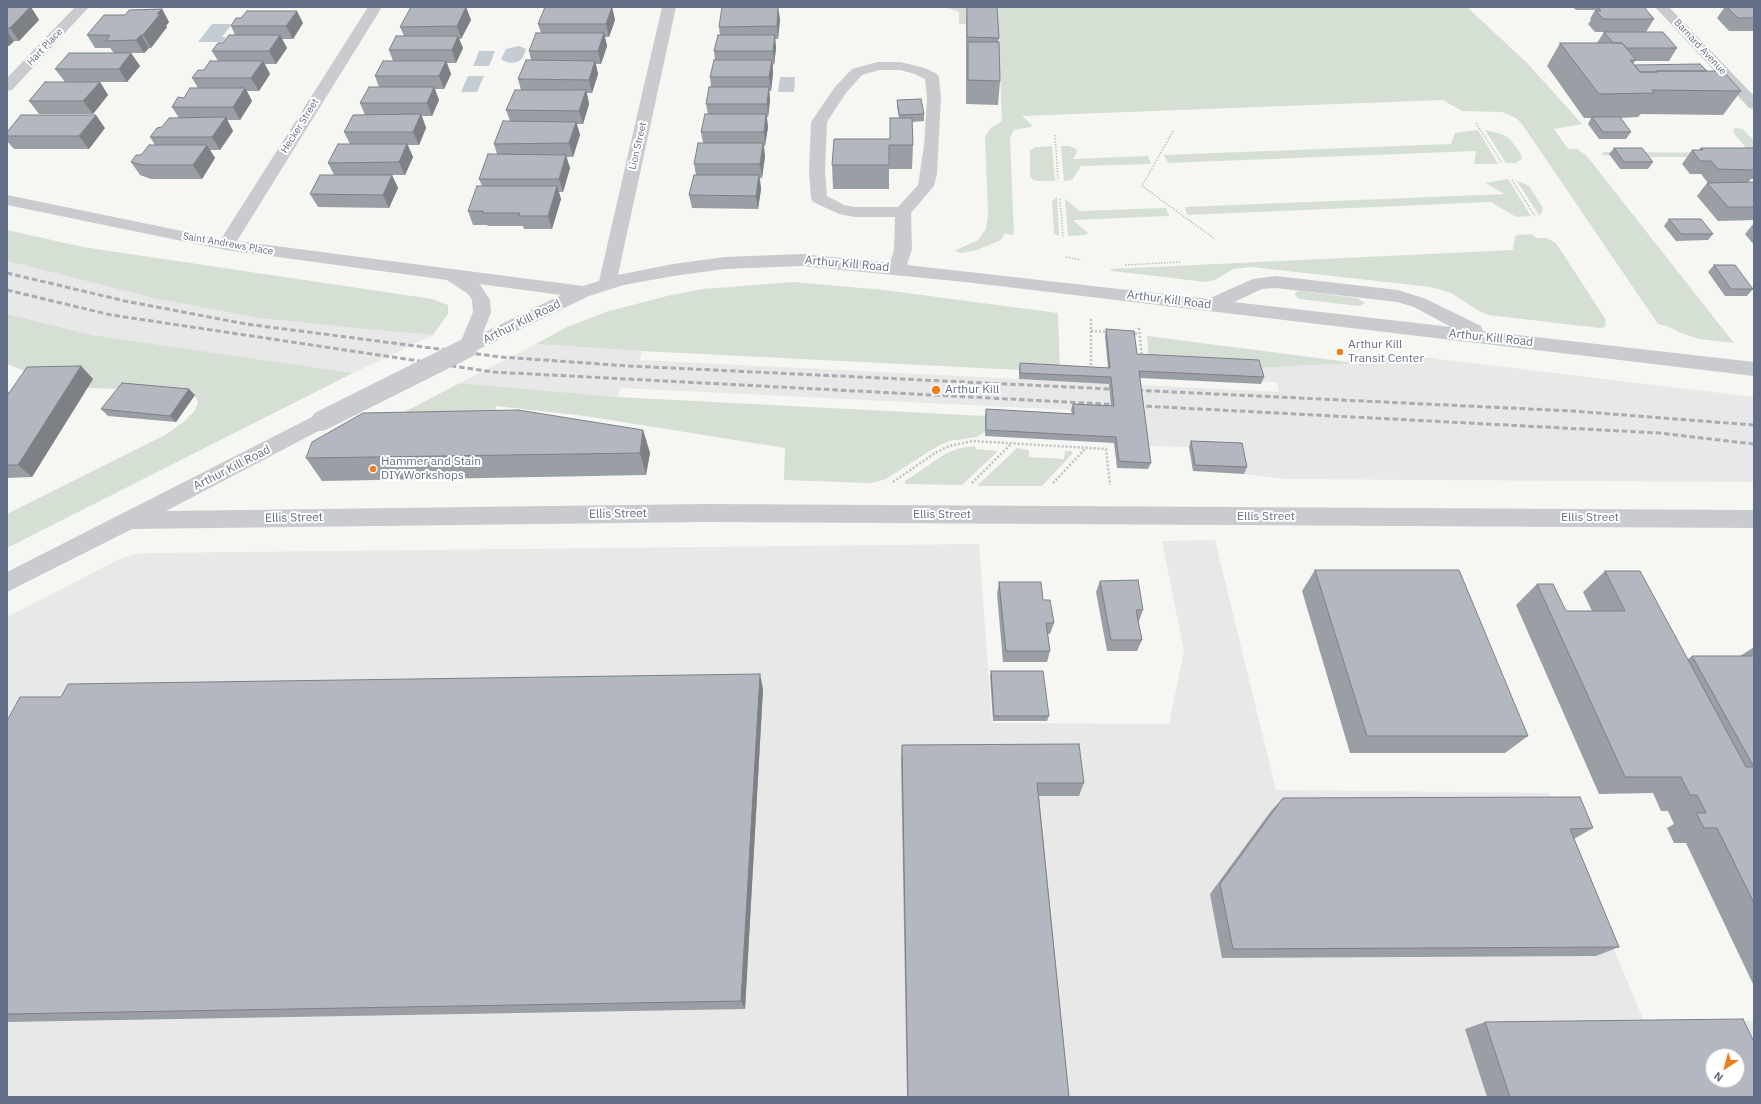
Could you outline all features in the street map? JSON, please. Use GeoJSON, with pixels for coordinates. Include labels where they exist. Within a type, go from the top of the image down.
{"type":"FeatureCollection","features":[{"type":"Feature","properties":{"kind":"street","name":"Hart Place"},"geometry":{"type":"LineString","coordinates":[[7,87],[82,7]]}},
{"type":"Feature","properties":{"kind":"street","name":"Hecker Street"},"geometry":{"type":"LineString","coordinates":[[226,245],[375,7]]}},
{"type":"Feature","properties":{"kind":"street","name":"Lion Street"},"geometry":{"type":"LineString","coordinates":[[607,284],[669,7]]}},
{"type":"Feature","properties":{"kind":"street","name":"Barnard Avenue"},"geometry":{"type":"LineString","coordinates":[[1662,7],[1754,105]]}},
{"type":"Feature","properties":{"kind":"street"},"geometry":{"type":"LineString","coordinates":[[897,268],[903,249],[903,212],[926,186],[929,174],[934,98],[932,77],[920,71],[900,66],[878,66],[857,72],[840,90],[819,122],[817,171],[819,198],[839,209],[855,212],[903,212]]}},
{"type":"Feature","properties":{"kind":"street","name":"Saint Andrews Place"},"geometry":{"type":"LineString","coordinates":[[7,200],[226,245],[583,292]]}},
{"type":"Feature","properties":{"kind":"street","name":"Arthur Kill Road"},"geometry":{"type":"LineString","coordinates":[[7,583],[467,348],[583,292],[622,280],[673,270],[725,263],[765,260],[802,260],[897,268],[1754,369]]}},
{"type":"Feature","properties":{"kind":"street","name":"Saint Andrews Place"},"geometry":{"type":"LineString","coordinates":[[452,275],[475,290],[481,300],[482,312],[467,348]]}},
{"type":"Feature","properties":{"kind":"street"},"geometry":{"type":"LineString","coordinates":[[1210,305],[1259,283],[1291,283],[1398,296],[1420,303],[1486,337]]}},
{"type":"Feature","properties":{"kind":"street","name":"Ellis Street"},"geometry":{"type":"LineString","coordinates":[[131,520],[705,513],[1754,519]]}},
{"type":"Feature","properties":{"kind":"path"},"geometry":{"type":"LineString","coordinates":[[1476,123],[1502,163]]}},
{"type":"Feature","properties":{"kind":"path"},"geometry":{"type":"LineString","coordinates":[[1172,132],[1142,186],[1215,239]]}},
{"type":"Feature","properties":{"kind":"path"},"geometry":{"type":"LineString","coordinates":[[1055,135],[1058,180]]}},
{"type":"Feature","properties":{"kind":"path"},"geometry":{"type":"LineString","coordinates":[[1512,180],[1535,216]]}},
{"type":"Feature","properties":{"kind":"path"},"geometry":{"type":"LineString","coordinates":[[1060,199],[1063,236]]}},
{"type":"Feature","properties":{"kind":"path"},"geometry":{"type":"LineString","coordinates":[[1066,257],[1083,261]]}},
{"type":"Feature","properties":{"kind":"path"},"geometry":{"type":"LineString","coordinates":[[1122,266],[1181,262]]}},
{"type":"Feature","properties":{"kind":"path"},"geometry":{"type":"LineString","coordinates":[[1090,312],[1091,368]]}},
{"type":"Feature","properties":{"kind":"path"},"geometry":{"type":"LineString","coordinates":[[1139,328],[1142,357]]}},
{"type":"Feature","properties":{"kind":"path"},"geometry":{"type":"LineString","coordinates":[[1091,331],[1112,332]]}},
{"type":"Feature","properties":{"kind":"path"},"geometry":{"type":"LineString","coordinates":[[1126,333],[1139,334]]}},
{"type":"Feature","properties":{"kind":"path"},"geometry":{"type":"LineString","coordinates":[[890,484],[935,453],[949,446],[973,441],[1106,448],[1111,489]]}},
{"type":"Feature","properties":{"kind":"path"},"geometry":{"type":"LineString","coordinates":[[971,484],[1012,443]]}},
{"type":"Feature","properties":{"kind":"path"},"geometry":{"type":"LineString","coordinates":[[1052,484],[1087,448]]}},
{"type":"Feature","properties":{"kind":"shaded area"},"geometry":{"type":"Polygon","coordinates":[[[945,7],[1467,7],[1527,63],[1582,124],[1554,129],[1568,149],[1577,149],[1586,155],[1734,343],[1699,339],[1681,333],[1667,326],[1658,324],[1522,124],[1516,118],[1502,112],[1462,111],[1443,100],[1022,116],[1032,125],[1031,127],[1014,130],[1010,137],[1014,235],[1004,234],[1001,240],[977,250],[962,253],[954,251],[978,240],[986,229],[988,214],[985,137],[991,128],[1002,121],[998,24],[959,24],[959,12],[945,7]]]}},
{"type":"Feature","properties":{"kind":"shaded area"},"geometry":{"type":"Polygon","coordinates":[[[212,24],[232,24],[222,37],[226,37],[223,42],[198,42],[212,24]]]}},
{"type":"Feature","properties":{"kind":"shaded area"},"geometry":{"type":"Polygon","coordinates":[[[519,46],[526,49],[522,59],[517,62],[510,63],[501,59],[506,49],[519,46]]]}},
{"type":"Feature","properties":{"kind":"shaded area"},"geometry":{"type":"Polygon","coordinates":[[[479,51],[495,51],[489,66],[473,66],[479,51]]]}},
{"type":"Feature","properties":{"kind":"shaded area"},"geometry":{"type":"Polygon","coordinates":[[[468,76],[484,76],[477,92],[461,92],[468,76]]]}},
{"type":"Feature","properties":{"kind":"shaded area"},"geometry":{"type":"Polygon","coordinates":[[[780,77],[795,77],[794,92],[778,92],[780,77]]]}},
{"type":"Feature","properties":{"kind":"shaded area"},"geometry":{"type":"Polygon","coordinates":[[[1735,128],[1743,129],[1754,141],[1754,157],[1639,157],[1601,154],[1605,152],[1750,153],[1733,132],[1735,128]]]}},
{"type":"Feature","properties":{"kind":"shaded area"},"geometry":{"type":"Polygon","coordinates":[[[1478,130],[1498,164],[1474,164],[1476,151],[1168,163],[1164,155],[1451,144],[1455,133],[1478,130]]]}},
{"type":"Feature","properties":{"kind":"shaded area"},"geometry":{"type":"Polygon","coordinates":[[[1485,130],[1501,134],[1509,138],[1521,154],[1522,159],[1515,163],[1506,163],[1485,130]]]}},
{"type":"Feature","properties":{"kind":"shaded area"},"geometry":{"type":"Polygon","coordinates":[[[1052,146],[1055,181],[1033,180],[1030,176],[1030,150],[1036,147],[1052,146]]]}},
{"type":"Feature","properties":{"kind":"shaded area"},"geometry":{"type":"Polygon","coordinates":[[[1061,146],[1069,146],[1076,149],[1077,152],[1073,159],[1148,156],[1151,164],[1081,166],[1072,180],[1064,181],[1061,146]]]}},
{"type":"Feature","properties":{"kind":"shaded area"},"geometry":{"type":"Polygon","coordinates":[[[1508,179],[1531,216],[1516,217],[1491,202],[1187,215],[1185,207],[1505,194],[1485,183],[1508,179]]]}},
{"type":"Feature","properties":{"kind":"shaded area"},"geometry":{"type":"Polygon","coordinates":[[[1516,180],[1529,186],[1543,208],[1541,214],[1539,215],[1516,180]]]}},
{"type":"Feature","properties":{"kind":"shaded area"},"geometry":{"type":"Polygon","coordinates":[[[1057,197],[1059,236],[1054,234],[1052,201],[1057,197]]]}},
{"type":"Feature","properties":{"kind":"shaded area"},"geometry":{"type":"Polygon","coordinates":[[[1065,199],[1080,211],[1166,208],[1169,216],[1073,220],[1088,233],[1085,235],[1068,236],[1065,199]]]}},
{"type":"Feature","properties":{"kind":"shaded area"},"geometry":{"type":"Polygon","coordinates":[[[7,230],[83,247],[432,299],[448,305],[448,314],[433,335],[259,318],[157,299],[7,261],[7,230]]]}},
{"type":"Feature","properties":{"kind":"shaded area"},"geometry":{"type":"Polygon","coordinates":[[[1532,234],[1536,238],[1546,238],[1556,243],[1606,320],[1605,327],[1600,328],[1488,315],[1451,293],[1431,287],[1251,267],[1233,269],[1215,280],[1206,282],[1112,271],[1110,269],[1513,250],[1515,237],[1517,235],[1532,234]]]}},
{"type":"Feature","properties":{"kind":"shaded area"},"geometry":{"type":"Polygon","coordinates":[[[7,261],[157,299],[259,318],[433,335],[353,373],[92,335],[7,314],[7,261]]]}},
{"type":"Feature","properties":{"kind":"shaded area"},"geometry":{"type":"Polygon","coordinates":[[[793,282],[884,290],[1058,313],[1060,372],[642,351],[536,344],[567,327],[606,312],[667,296],[703,289],[793,282]]]}},
{"type":"Feature","properties":{"kind":"shaded area"},"geometry":{"type":"Polygon","coordinates":[[[1299,291],[1357,298],[1365,303],[1359,306],[1299,299],[1295,295],[1296,292],[1299,291]]]}},
{"type":"Feature","properties":{"kind":"shaded area"},"geometry":{"type":"Polygon","coordinates":[[[7,314],[92,335],[353,373],[7,548],[7,514],[165,435],[185,421],[195,410],[198,403],[195,395],[128,389],[87,388],[93,379],[25,371],[7,364],[7,314]]]}},
{"type":"Feature","properties":{"kind":"shaded area"},"geometry":{"type":"Polygon","coordinates":[[[1147,336],[1349,362],[1369,361],[1398,355],[1438,359],[1257,368],[1149,361],[1147,336]]]}},
{"type":"Feature","properties":{"kind":"shaded area"},"geometry":{"type":"Polygon","coordinates":[[[536,344],[642,351],[640,360],[1279,392],[1277,382],[1260,382],[1257,368],[1438,359],[1754,397],[1754,482],[1285,479],[1244,474],[1189,447],[1146,446],[1071,410],[621,388],[617,397],[460,383],[536,344]]]}},
{"type":"Feature","properties":{"kind":"shaded area"},"geometry":{"type":"Polygon","coordinates":[[[460,383],[617,397],[985,416],[985,432],[976,437],[949,441],[936,447],[886,479],[869,483],[784,480],[785,448],[585,416],[496,406],[494,421],[381,424],[460,383]]]}},
{"type":"Feature","properties":{"kind":"shaded area"},"geometry":{"type":"Polygon","coordinates":[[[975,446],[976,449],[998,451],[962,485],[905,484],[905,481],[945,454],[960,448],[975,446]]]}},
{"type":"Feature","properties":{"kind":"shaded area"},"geometry":{"type":"Polygon","coordinates":[[[1017,448],[1029,450],[1029,457],[1064,459],[1065,451],[1071,451],[1073,453],[1042,486],[977,486],[1017,448]]]}},
{"type":"Feature","properties":{"kind":"shaded area"},"geometry":{"type":"Polygon","coordinates":[[[1215,540],[1276,790],[1549,793],[1643,1019],[1754,1021],[1754,1097],[7,1097],[7,617],[120,559],[136,554],[152,553],[979,544],[992,723],[1169,724],[1184,651],[1162,541],[1215,540]]]}},
{"type":"Feature","properties":{"kind":"building"},"geometry":{"type":"Polygon","coordinates":[[[7,7],[30,7],[10,28],[7,28],[7,7]]]}},
{"type":"Feature","properties":{"kind":"building"},"geometry":{"type":"Polygon","coordinates":[[[411,7],[466,7],[457,26],[400,27],[411,7]]]}},
{"type":"Feature","properties":{"kind":"building"},"geometry":{"type":"Polygon","coordinates":[[[545,7],[612,7],[606,24],[538,24],[545,7]]]}},
{"type":"Feature","properties":{"kind":"building"},"geometry":{"type":"Polygon","coordinates":[[[722,7],[778,7],[777,26],[719,27],[722,7]]]}},
{"type":"Feature","properties":{"kind":"building"},"geometry":{"type":"Polygon","coordinates":[[[967,7],[997,7],[999,38],[967,37],[967,7]]]}},
{"type":"Feature","properties":{"kind":"building"},"geometry":{"type":"Polygon","coordinates":[[[1598,7],[1644,7],[1654,19],[1603,19],[1596,11],[1601,11],[1598,7]]]}},
{"type":"Feature","properties":{"kind":"building"},"geometry":{"type":"Polygon","coordinates":[[[1727,7],[1754,7],[1754,18],[1738,18],[1727,7]]]}},
{"type":"Feature","properties":{"kind":"building"},"geometry":{"type":"Polygon","coordinates":[[[162,9],[157,14],[160,14],[143,35],[136,40],[106,41],[110,35],[87,35],[104,15],[125,15],[129,10],[162,9]]]}},
{"type":"Feature","properties":{"kind":"building"},"geometry":{"type":"Polygon","coordinates":[[[247,11],[297,11],[286,26],[231,26],[236,18],[241,18],[247,11]]]}},
{"type":"Feature","properties":{"kind":"building"},"geometry":{"type":"Polygon","coordinates":[[[1604,32],[1663,32],[1677,48],[1626,48],[1622,43],[1613,43],[1604,32]]]}},
{"type":"Feature","properties":{"kind":"building"},"geometry":{"type":"Polygon","coordinates":[[[536,33],[604,33],[598,51],[529,51],[536,33]]]}},
{"type":"Feature","properties":{"kind":"building"},"geometry":{"type":"Polygon","coordinates":[[[229,35],[280,35],[269,51],[212,51],[218,43],[223,43],[229,35]]]}},
{"type":"Feature","properties":{"kind":"building"},"geometry":{"type":"Polygon","coordinates":[[[718,35],[775,35],[773,51],[714,51],[718,35]]]}},
{"type":"Feature","properties":{"kind":"building"},"geometry":{"type":"Polygon","coordinates":[[[396,36],[458,36],[452,50],[389,50],[396,36]]]}},
{"type":"Feature","properties":{"kind":"building"},"geometry":{"type":"Polygon","coordinates":[[[968,42],[999,42],[1000,81],[968,80],[968,42]]]}},
{"type":"Feature","properties":{"kind":"building"},"geometry":{"type":"Polygon","coordinates":[[[1560,43],[1622,43],[1636,60],[1630,60],[1640,72],[1723,71],[1741,91],[1652,90],[1654,93],[1599,94],[1560,43]]]}},
{"type":"Feature","properties":{"kind":"building"},"geometry":{"type":"Polygon","coordinates":[[[69,53],[131,53],[119,69],[55,69],[69,53]]]}},
{"type":"Feature","properties":{"kind":"building"},"geometry":{"type":"Polygon","coordinates":[[[526,60],[595,61],[589,80],[518,79],[526,60]]]}},
{"type":"Feature","properties":{"kind":"building"},"geometry":{"type":"Polygon","coordinates":[[[714,60],[772,60],[769,77],[710,77],[714,60]]]}},
{"type":"Feature","properties":{"kind":"building"},"geometry":{"type":"Polygon","coordinates":[[[210,61],[263,61],[251,78],[192,78],[198,70],[204,70],[210,61]]]}},
{"type":"Feature","properties":{"kind":"building"},"geometry":{"type":"Polygon","coordinates":[[[383,61],[446,61],[439,76],[375,76],[383,61]]]}},
{"type":"Feature","properties":{"kind":"building"},"geometry":{"type":"Polygon","coordinates":[[[1700,64],[1707,71],[1640,72],[1634,65],[1700,64]]]}},
{"type":"Feature","properties":{"kind":"building"},"geometry":{"type":"Polygon","coordinates":[[[45,82],[100,82],[83,101],[29,101],[45,82]]]}},
{"type":"Feature","properties":{"kind":"building"},"geometry":{"type":"Polygon","coordinates":[[[369,87],[434,87],[427,103],[360,103],[369,87]]]}},
{"type":"Feature","properties":{"kind":"building"},"geometry":{"type":"Polygon","coordinates":[[[709,87],[769,87],[767,104],[706,104],[709,87]]]}},
{"type":"Feature","properties":{"kind":"building"},"geometry":{"type":"Polygon","coordinates":[[[190,88],[245,88],[233,107],[172,107],[178,97],[184,98],[190,88]]]}},
{"type":"Feature","properties":{"kind":"building"},"geometry":{"type":"Polygon","coordinates":[[[515,90],[586,90],[579,111],[506,110],[515,90]]]}},
{"type":"Feature","properties":{"kind":"building"},"geometry":{"type":"Polygon","coordinates":[[[921,99],[924,114],[899,115],[897,100],[921,99]]]}},
{"type":"Feature","properties":{"kind":"building"},"geometry":{"type":"Polygon","coordinates":[[[421,114],[413,132],[344,132],[353,115],[421,114]]]}},
{"type":"Feature","properties":{"kind":"building"},"geometry":{"type":"Polygon","coordinates":[[[705,114],[766,114],[764,132],[701,132],[705,114]]]}},
{"type":"Feature","properties":{"kind":"building"},"geometry":{"type":"Polygon","coordinates":[[[21,115],[96,115],[79,136],[7,136],[7,132],[21,115]]]}},
{"type":"Feature","properties":{"kind":"building"},"geometry":{"type":"Polygon","coordinates":[[[226,117],[212,137],[150,137],[157,128],[162,127],[169,118],[226,117]]]}},
{"type":"Feature","properties":{"kind":"building"},"geometry":{"type":"Polygon","coordinates":[[[1592,117],[1620,117],[1631,132],[1603,132],[1592,117]]]}},
{"type":"Feature","properties":{"kind":"building"},"geometry":{"type":"Polygon","coordinates":[[[890,118],[912,118],[913,145],[889,145],[889,165],[832,165],[834,139],[890,139],[890,118]]]}},
{"type":"Feature","properties":{"kind":"building"},"geometry":{"type":"Polygon","coordinates":[[[503,121],[576,122],[569,143],[494,144],[503,121]]]}},
{"type":"Feature","properties":{"kind":"building"},"geometry":{"type":"Polygon","coordinates":[[[698,143],[763,143],[760,164],[694,164],[698,143]]]}},
{"type":"Feature","properties":{"kind":"building"},"geometry":{"type":"Polygon","coordinates":[[[338,144],[407,144],[399,162],[328,163],[338,144]]]}},
{"type":"Feature","properties":{"kind":"building"},"geometry":{"type":"Polygon","coordinates":[[[149,145],[207,145],[193,165],[142,165],[131,162],[136,155],[141,155],[149,145]]]}},
{"type":"Feature","properties":{"kind":"building"},"geometry":{"type":"Polygon","coordinates":[[[1614,148],[1642,148],[1653,162],[1624,162],[1614,148]]]}},
{"type":"Feature","properties":{"kind":"building"},"geometry":{"type":"Polygon","coordinates":[[[1701,148],[1754,148],[1754,170],[1718,169],[1711,161],[1700,161],[1692,150],[1703,150],[1701,148]]]}},
{"type":"Feature","properties":{"kind":"building"},"geometry":{"type":"Polygon","coordinates":[[[488,154],[566,155],[559,179],[479,179],[488,154]]]}},
{"type":"Feature","properties":{"kind":"building"},"geometry":{"type":"Polygon","coordinates":[[[320,175],[392,175],[383,195],[310,194],[320,175]]]}},
{"type":"Feature","properties":{"kind":"building"},"geometry":{"type":"Polygon","coordinates":[[[694,175],[759,175],[756,196],[689,195],[694,175]]]}},
{"type":"Feature","properties":{"kind":"building"},"geometry":{"type":"Polygon","coordinates":[[[1754,182],[1754,207],[1728,207],[1707,183],[1754,182]]]}},
{"type":"Feature","properties":{"kind":"building"},"geometry":{"type":"Polygon","coordinates":[[[477,186],[557,186],[548,216],[519,216],[520,213],[482,213],[483,211],[468,211],[477,186]]]}},
{"type":"Feature","properties":{"kind":"building"},"geometry":{"type":"Polygon","coordinates":[[[1669,219],[1701,219],[1713,234],[1681,234],[1669,219]]]}},
{"type":"Feature","properties":{"kind":"building"},"geometry":{"type":"Polygon","coordinates":[[[1714,265],[1735,265],[1753,289],[1731,289],[1714,265]]]}},
{"type":"Feature","properties":{"kind":"building"},"geometry":{"type":"Polygon","coordinates":[[[1106,329],[1134,331],[1137,354],[1259,360],[1264,377],[1139,371],[1151,463],[1119,461],[1116,437],[986,430],[986,409],[1074,414],[1073,404],[1114,406],[1111,377],[1020,373],[1020,363],[1110,368],[1106,329]]]}},
{"type":"Feature","properties":{"kind":"building"},"geometry":{"type":"Polygon","coordinates":[[[81,366],[18,465],[7,465],[7,396],[27,367],[81,366]]]}},
{"type":"Feature","properties":{"kind":"building"},"geometry":{"type":"Polygon","coordinates":[[[122,383],[189,389],[170,416],[101,409],[122,383]]]}},
{"type":"Feature","properties":{"kind":"building"},"geometry":{"type":"Polygon","coordinates":[[[518,410],[643,430],[640,453],[306,458],[312,442],[363,413],[518,410]]]}},
{"type":"Feature","properties":{"kind":"building"},"geometry":{"type":"Polygon","coordinates":[[[1191,441],[1242,443],[1247,467],[1195,465],[1191,441]]]}},
{"type":"Feature","properties":{"kind":"building"},"geometry":{"type":"Polygon","coordinates":[[[1315,570],[1459,570],[1528,736],[1367,736],[1315,570]]]}},
{"type":"Feature","properties":{"kind":"building"},"geometry":{"type":"Polygon","coordinates":[[[1605,571],[1640,571],[1746,767],[1754,767],[1754,903],[1717,828],[1704,828],[1696,813],[1706,813],[1697,795],[1690,795],[1681,777],[1625,777],[1537,584],[1553,584],[1566,611],[1625,611],[1605,571]]]}},
{"type":"Feature","properties":{"kind":"building"},"geometry":{"type":"Polygon","coordinates":[[[1138,580],[1143,610],[1136,610],[1142,640],[1111,640],[1100,581],[1138,580]]]}},
{"type":"Feature","properties":{"kind":"building"},"geometry":{"type":"Polygon","coordinates":[[[999,582],[1041,582],[1043,600],[1050,600],[1054,623],[1046,623],[1050,651],[1006,651],[999,582]]]}},
{"type":"Feature","properties":{"kind":"building"},"geometry":{"type":"Polygon","coordinates":[[[1692,656],[1754,656],[1754,767],[1692,656]]]}},
{"type":"Feature","properties":{"kind":"building"},"geometry":{"type":"Polygon","coordinates":[[[991,671],[1043,671],[1049,716],[994,716],[991,671]]]}},
{"type":"Feature","properties":{"kind":"building"},"geometry":{"type":"Polygon","coordinates":[[[760,674],[741,1001],[7,1014],[7,721],[20,697],[61,697],[68,684],[760,674]]]}},
{"type":"Feature","properties":{"kind":"building"},"geometry":{"type":"Polygon","coordinates":[[[1079,744],[1084,783],[1037,783],[1069,1097],[908,1097],[902,745],[1079,744]]]}},
{"type":"Feature","properties":{"kind":"building"},"geometry":{"type":"Polygon","coordinates":[[[1580,797],[1593,828],[1570,829],[1619,947],[1233,949],[1220,884],[1283,798],[1580,797]]]}},
{"type":"Feature","properties":{"kind":"building"},"geometry":{"type":"Polygon","coordinates":[[[1743,1019],[1754,1042],[1754,1097],[1510,1097],[1485,1022],[1743,1019]]]}},
{"type":"Feature","properties":{"kind":"railway"},"geometry":{"type":"LineString","coordinates":[[7,273],[125,301],[246,324],[501,357],[629,366],[1572,411],[1754,425]]}},
{"type":"Feature","properties":{"kind":"railway"},"geometry":{"type":"LineString","coordinates":[[7,290],[111,315],[493,372],[1659,433],[1754,444]]}},
{"type":"Feature","properties":{"kind":"place","name":"Arthur Kill Transit Center"},"geometry":{"type":"Point","coordinates":[1340,352]}},
{"type":"Feature","properties":{"kind":"place","name":"Arthur Kill"},"geometry":{"type":"Point","coordinates":[936,390]}},
{"type":"Feature","properties":{"kind":"place","name":"Hammer and Stain DIY Workshops"},"geometry":{"type":"Point","coordinates":[373,469]}}]}
